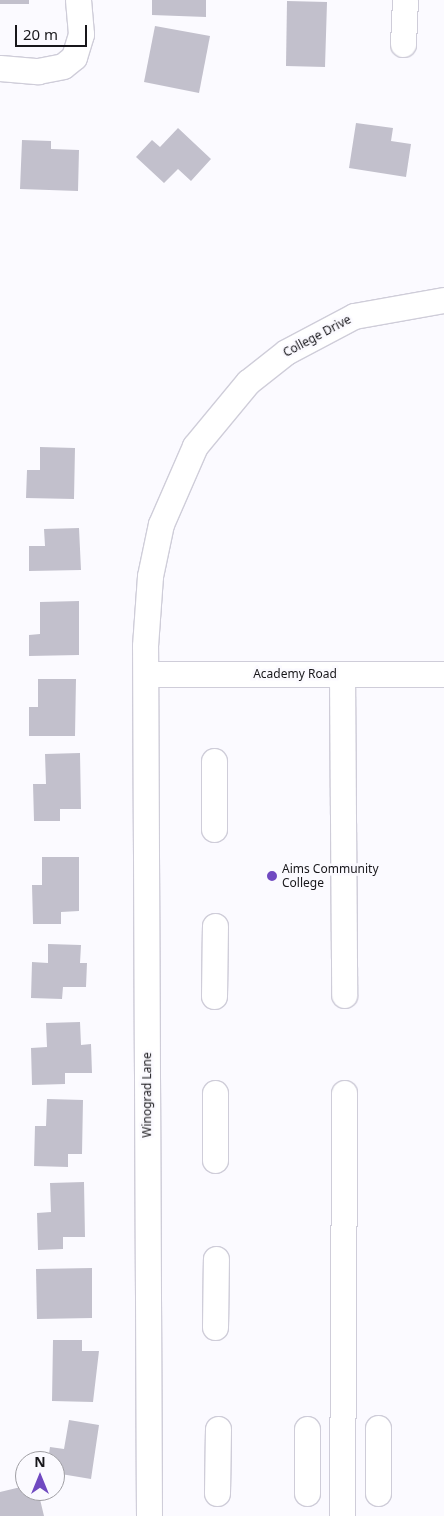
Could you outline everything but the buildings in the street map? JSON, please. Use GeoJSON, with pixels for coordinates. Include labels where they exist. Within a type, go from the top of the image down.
{"type":"FeatureCollection","features":[{"type":"Feature","properties":{"kind":"street"},"geometry":{"type":"LineString","coordinates":[[0,68],[38,71],[62,66],[74,57],[81,34],[78,0]]}},
{"type":"Feature","properties":{"kind":"street"},"geometry":{"type":"LineString","coordinates":[[403,44],[405,0]]}},
{"type":"Feature","properties":{"kind":"street","name":"College Drive"},"geometry":{"type":"LineString","coordinates":[[146,674],[145,612],[160,524],[195,446],[222,410],[263,370],[321,332],[354,316],[444,300]]}},
{"type":"Feature","properties":{"kind":"street","name":"Academy Road"},"geometry":{"type":"LineString","coordinates":[[146,674],[444,674]]}},
{"type":"Feature","properties":{"kind":"street","name":"Winograd Lane"},"geometry":{"type":"LineString","coordinates":[[146,674],[149,1516]]}},
{"type":"Feature","properties":{"kind":"street"},"geometry":{"type":"LineString","coordinates":[[342,674],[344,996]]}},
{"type":"Feature","properties":{"kind":"street"},"geometry":{"type":"LineString","coordinates":[[214,761],[214,829]]}},
{"type":"Feature","properties":{"kind":"street"},"geometry":{"type":"LineString","coordinates":[[214,996],[215,926]]}},
{"type":"Feature","properties":{"kind":"street"},"geometry":{"type":"LineString","coordinates":[[215,1093],[215,1160]]}},
{"type":"Feature","properties":{"kind":"street"},"geometry":{"type":"LineString","coordinates":[[342,1516],[344,1093]]}},
{"type":"Feature","properties":{"kind":"street"},"geometry":{"type":"LineString","coordinates":[[215,1327],[216,1259]]}},
{"type":"Feature","properties":{"kind":"street"},"geometry":{"type":"LineString","coordinates":[[378,1428],[378,1492]]}},
{"type":"Feature","properties":{"kind":"street"},"geometry":{"type":"LineString","coordinates":[[217,1493],[218,1429]]}},
{"type":"Feature","properties":{"kind":"street"},"geometry":{"type":"LineString","coordinates":[[307,1429],[307,1493]]}},
{"type":"Feature","properties":{"kind":"place","name":"Aims Community College"},"geometry":{"type":"Point","coordinates":[272,876]}}]}
